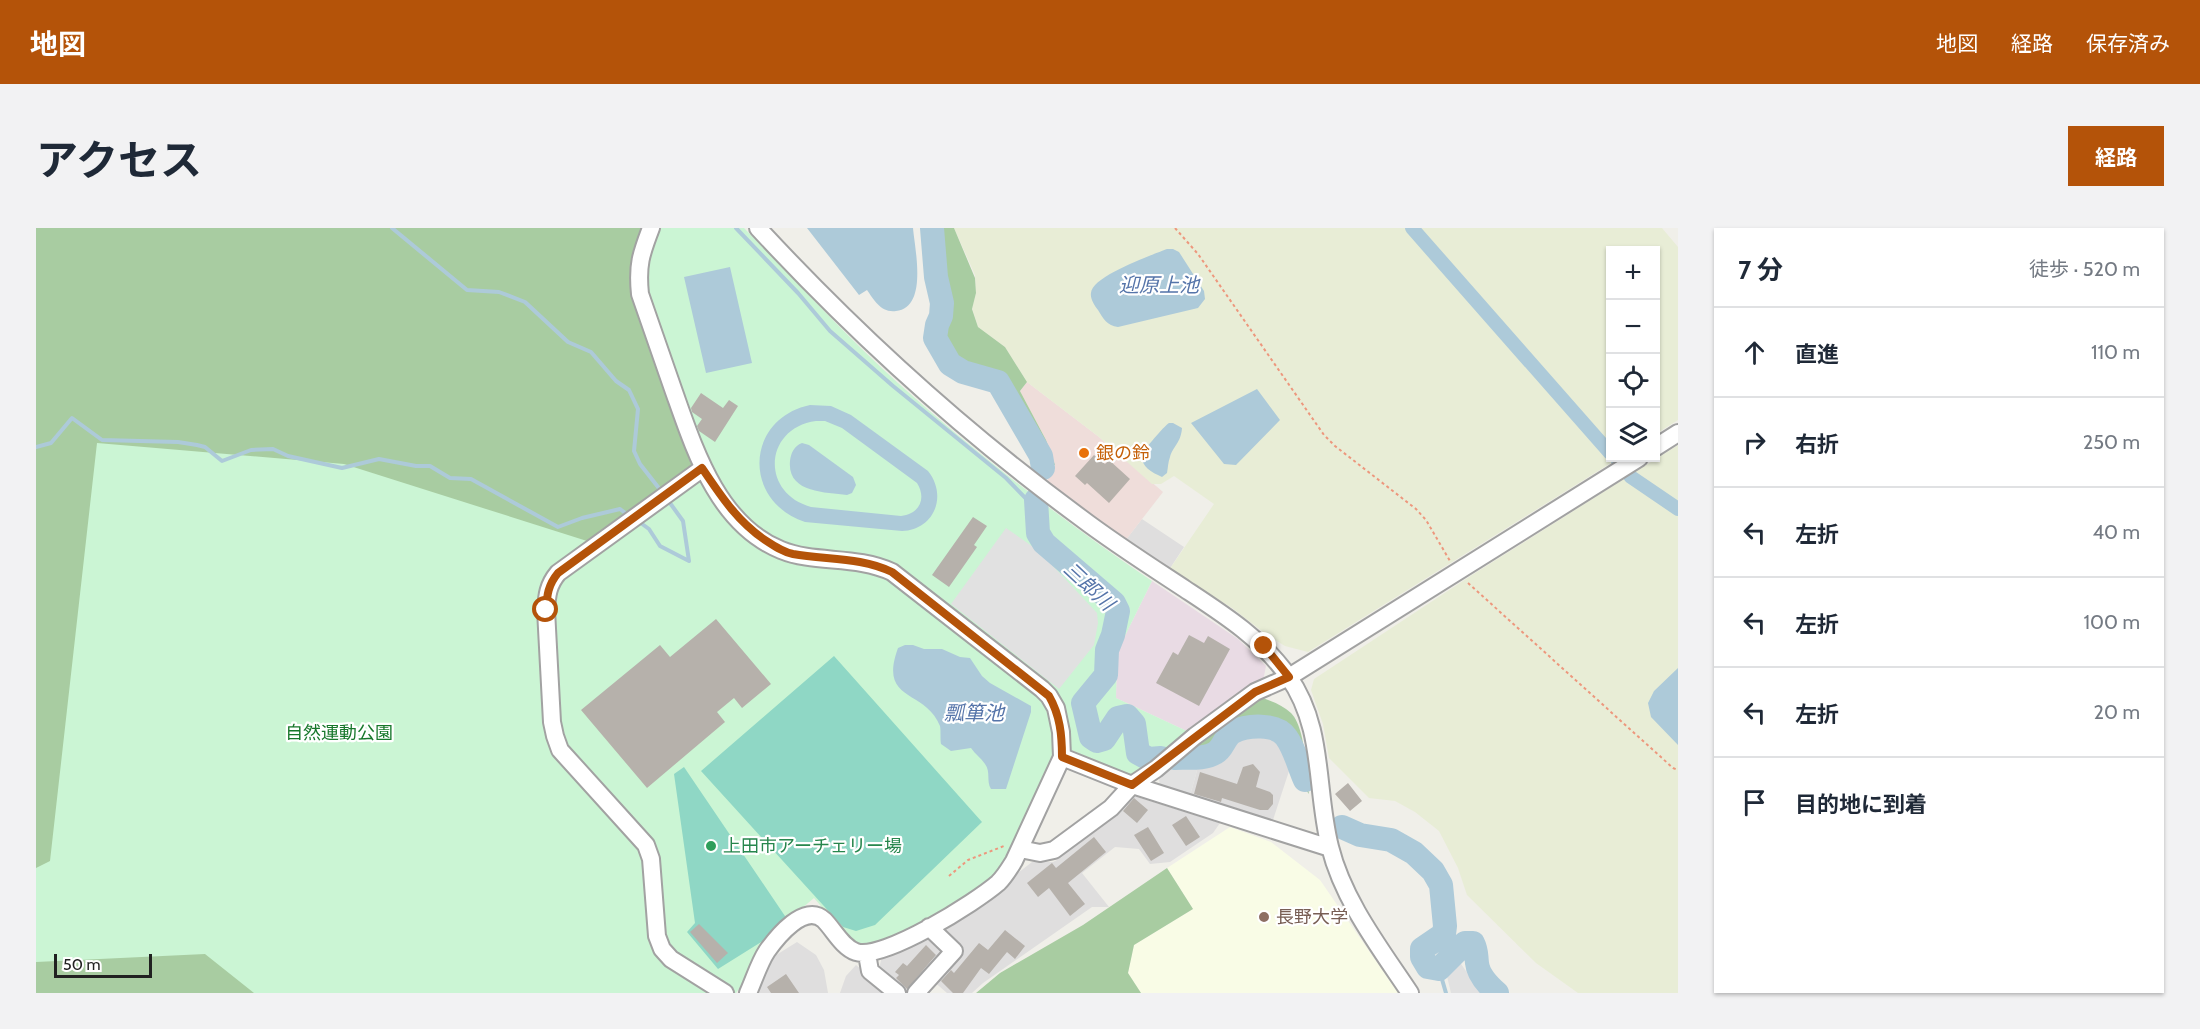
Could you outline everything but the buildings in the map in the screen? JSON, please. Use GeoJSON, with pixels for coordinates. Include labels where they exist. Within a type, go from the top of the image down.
{"type":"FeatureCollection","features":[{"type":"Feature","properties":{"kind":"street"},"geometry":{"type":"LineString","coordinates":[[651,228],[641,253],[638,271],[640,294],[702,468],[731,511],[749,529],[777,549],[791,554],[879,566],[892,572],[1049,696],[1056,708],[1061,732],[1062,757],[1020,849],[1005,876],[996,885],[942,921],[867,954],[855,952],[844,944],[817,915],[798,918],[767,952],[748,993]]}},
{"type":"Feature","properties":{"kind":"street"},"geometry":{"type":"LineString","coordinates":[[758,228],[899,370],[936,404],[1079,518],[1225,615],[1264,646],[1289,677],[1304,705],[1317,744],[1322,800],[1330,848],[1340,875],[1364,922],[1410,993]]}},
{"type":"Feature","properties":{"kind":"street"},"geometry":{"type":"LineString","coordinates":[[1660,444],[1678,433]]}},
{"type":"Feature","properties":{"kind":"street"},"geometry":{"type":"LineString","coordinates":[[1020,849],[1040,853],[1054,850],[1111,808],[1132,785],[1255,692],[1289,677],[1633,462]]}},
{"type":"Feature","properties":{"kind":"street"},"geometry":{"type":"LineString","coordinates":[[702,468],[558,573],[551,582],[546,610],[552,722],[560,750],[646,845],[652,870],[657,936],[662,949],[671,959],[725,993]]}},
{"type":"Feature","properties":{"kind":"street"},"geometry":{"type":"LineString","coordinates":[[1062,757],[1132,785],[1330,848]]}},
{"type":"Feature","properties":{"kind":"street"},"geometry":{"type":"LineString","coordinates":[[916,993],[954,951],[929,927]]}},
{"type":"Feature","properties":{"kind":"street"},"geometry":{"type":"LineString","coordinates":[[867,954],[870,971],[897,993]]}},
{"type":"Feature","properties":{"kind":"path"},"geometry":{"type":"LineString","coordinates":[[1176,228],[1198,254],[1324,435],[1416,508],[1426,520],[1456,573],[1673,768],[1678,770]]}},
{"type":"Feature","properties":{"kind":"path"},"geometry":{"type":"LineString","coordinates":[[949,876],[968,860],[1009,844],[1020,849]]}},
{"type":"Feature","properties":{"kind":"shaded area"},"geometry":{"type":"Polygon","coordinates":[[[954,228],[1662,228],[1678,247],[1678,420],[1660,431],[1660,246],[1606,246],[1606,462],[1613,462],[1308,652],[1285,646],[1232,608],[1169,570],[1214,504],[1174,476],[1161,484],[1152,484],[1099,437],[1027,382],[1005,347],[978,327],[972,308],[976,293],[975,275],[954,228]]]}},
{"type":"Feature","properties":{"kind":"shaded area","name":"銀の鈴"},"geometry":{"type":"Polygon","coordinates":[[[1027,382],[1099,437],[1163,492],[1125,541],[1046,483],[1055,465],[1046,440],[1020,391],[1027,382]]]}},
{"type":"Feature","properties":{"kind":"shaded area"},"geometry":{"type":"Polygon","coordinates":[[[1678,445],[1678,993],[1578,993],[1536,963],[1467,895],[1458,868],[1439,831],[1415,812],[1395,801],[1369,798],[1329,758],[1323,724],[1311,690],[1314,679],[1472,575],[1651,462],[1660,462],[1660,456],[1678,445]]]}},
{"type":"Feature","properties":{"kind":"shaded area"},"geometry":{"type":"Polygon","coordinates":[[[1142,519],[1184,547],[1169,570],[1125,541],[1142,519]]]}},
{"type":"Feature","properties":{"kind":"shaded area"},"geometry":{"type":"Polygon","coordinates":[[[1006,528],[1039,551],[1097,613],[1098,623],[1094,645],[1059,689],[951,604],[1006,528]]]}},
{"type":"Feature","properties":{"kind":"shaded area"},"geometry":{"type":"Polygon","coordinates":[[[1152,581],[1238,639],[1266,666],[1263,681],[1191,733],[1116,698],[1117,652],[1152,581]]]}},
{"type":"Feature","properties":{"kind":"shaded area"},"geometry":{"type":"Polygon","coordinates":[[[1245,732],[1273,734],[1279,739],[1290,768],[1272,823],[1190,796],[1199,763],[1223,759],[1245,732]]]}},
{"type":"Feature","properties":{"kind":"shaded area"},"geometry":{"type":"Polygon","coordinates":[[[1199,763],[1190,796],[1160,787],[1158,772],[1169,764],[1199,763]]]}},
{"type":"Feature","properties":{"kind":"shaded area"},"geometry":{"type":"Polygon","coordinates":[[[1128,794],[1220,823],[1213,833],[1170,862],[1150,864],[1139,849],[1115,847],[1082,873],[1109,907],[1092,907],[972,993],[947,993],[932,980],[959,951],[936,931],[1032,862],[1057,860],[1053,854],[1128,794]]]}},
{"type":"Feature","properties":{"kind":"shaded area","name":"長野大学"},"geometry":{"type":"Polygon","coordinates":[[[1230,827],[1271,842],[1320,880],[1398,993],[1141,993],[1128,973],[1134,945],[1193,909],[1167,868],[1230,827]]]}},
{"type":"Feature","properties":{"kind":"shaded area"},"geometry":{"type":"Polygon","coordinates":[[[931,934],[950,952],[913,993],[904,993],[879,969],[882,956],[931,934]]]}},
{"type":"Feature","properties":{"kind":"shaded area"},"geometry":{"type":"Polygon","coordinates":[[[797,942],[816,955],[824,970],[828,993],[754,993],[760,977],[773,957],[797,942]]]}},
{"type":"Feature","properties":{"kind":"shaded area"},"geometry":{"type":"Polygon","coordinates":[[[1457,958],[1481,993],[1451,993],[1445,968],[1457,958]]]}},
{"type":"Feature","properties":{"kind":"shaded area"},"geometry":{"type":"Polygon","coordinates":[[[856,965],[890,993],[840,993],[846,976],[856,965]]]}},
{"type":"Feature","properties":{"kind":"green space"},"geometry":{"type":"Polygon","coordinates":[[[36,228],[643,228],[674,399],[674,419],[692,466],[709,993],[36,993],[36,228]]]}},
{"type":"Feature","properties":{"kind":"green space","name":"自然運動公園"},"geometry":{"type":"Polygon","coordinates":[[[643,228],[744,228],[858,345],[928,410],[1086,535],[1152,581],[1117,652],[1116,698],[1191,733],[1135,777],[1057,744],[1011,855],[991,880],[939,916],[878,944],[857,945],[850,940],[814,898],[788,920],[736,993],[254,993],[205,954],[36,962],[36,868],[50,861],[97,443],[344,464],[587,541],[692,466],[633,282],[643,228]]]}},
{"type":"Feature","properties":{"kind":"green space"},"geometry":{"type":"Polygon","coordinates":[[[928,228],[954,228],[975,278],[976,293],[972,309],[978,327],[1005,347],[1027,382],[1020,391],[1046,440],[1055,465],[1038,463],[995,385],[951,370],[940,357],[933,332],[936,315],[928,228]]]}},
{"type":"Feature","properties":{"kind":"green space"},"geometry":{"type":"Polygon","coordinates":[[[834,656],[982,822],[875,925],[856,931],[843,927],[701,771],[834,656]]]}},
{"type":"Feature","properties":{"kind":"green space"},"geometry":{"type":"Polygon","coordinates":[[[1257,696],[1283,707],[1296,720],[1302,740],[1309,794],[1294,774],[1276,738],[1266,732],[1245,732],[1223,759],[1217,761],[1169,764],[1257,696]]]}},
{"type":"Feature","properties":{"kind":"green space","name":"上田市アーチェリー場"},"geometry":{"type":"Polygon","coordinates":[[[684,767],[787,919],[777,932],[718,969],[687,932],[695,923],[674,774],[684,767]]]}},
{"type":"Feature","properties":{"kind":"green space"},"geometry":{"type":"Polygon","coordinates":[[[1167,868],[1193,909],[1134,945],[1128,973],[1141,993],[976,993],[1000,973],[1083,925],[1167,868]]]}},
{"type":"Feature","properties":{"kind":"water"},"geometry":{"type":"Polygon","coordinates":[[[807,228],[913,228],[917,277],[912,300],[906,307],[891,311],[882,308],[867,290],[859,295],[807,228]]]}},
{"type":"Feature","properties":{"kind":"water","name":"迎原上池"},"geometry":{"type":"Polygon","coordinates":[[[1167,249],[1179,252],[1204,291],[1205,299],[1198,308],[1118,327],[1108,323],[1092,299],[1091,293],[1094,286],[1112,273],[1167,249]]]}},
{"type":"Feature","properties":{"kind":"water"},"geometry":{"type":"Polygon","coordinates":[[[730,267],[752,363],[706,373],[684,277],[730,267]]]}},
{"type":"Feature","properties":{"kind":"water"},"geometry":{"type":"Polygon","coordinates":[[[1257,389],[1280,420],[1236,465],[1224,464],[1191,423],[1257,389]]]}},
{"type":"Feature","properties":{"kind":"water"},"geometry":{"type":"Polygon","coordinates":[[[810,405],[831,406],[851,415],[928,471],[937,491],[937,501],[930,518],[922,525],[902,531],[805,522],[784,512],[770,497],[762,479],[760,461],[763,443],[773,426],[789,413],[810,405]],[[825,421],[799,426],[786,435],[778,448],[775,461],[776,475],[783,489],[794,500],[811,507],[901,516],[917,509],[921,495],[917,483],[842,428],[825,421]]]}},
{"type":"Feature","properties":{"kind":"water"},"geometry":{"type":"Polygon","coordinates":[[[1169,423],[1182,428],[1169,459],[1167,473],[1162,477],[1148,469],[1141,455],[1169,423]]]}},
{"type":"Feature","properties":{"kind":"water"},"geometry":{"type":"Polygon","coordinates":[[[802,443],[809,445],[853,477],[856,485],[852,493],[847,495],[809,489],[795,479],[791,472],[790,458],[795,448],[802,443]]]}},
{"type":"Feature","properties":{"kind":"water","name":"瓢箪池"},"geometry":{"type":"Polygon","coordinates":[[[905,645],[924,649],[942,649],[960,657],[970,658],[982,676],[990,683],[1031,706],[1006,789],[991,789],[987,767],[971,748],[951,751],[941,744],[940,726],[933,714],[899,687],[894,678],[893,666],[898,648],[905,645]]]}},
{"type":"Feature","properties":{"kind":"water"},"geometry":{"type":"Polygon","coordinates":[[[1678,668],[1678,745],[1651,717],[1648,703],[1654,691],[1678,668]]]}},
{"type":"Feature","properties":{"kind":"waterway"},"geometry":{"type":"LineString","coordinates":[[392,228],[467,290],[499,292],[525,302],[568,342],[591,352],[616,381],[629,390],[638,409],[634,451],[640,464],[658,487]]}},
{"type":"Feature","properties":{"kind":"waterway"},"geometry":{"type":"LineString","coordinates":[[736,228],[798,293],[830,331],[893,386],[1006,478],[1036,509]]}},
{"type":"Feature","properties":{"kind":"waterway","name":"三郎川"},"geometry":{"type":"LineString","coordinates":[[932,228],[936,277],[942,303],[935,338],[950,364],[963,372],[998,382],[1041,456],[1043,468]]}},
{"type":"Feature","properties":{"kind":"waterway"},"geometry":{"type":"LineString","coordinates":[[1412,228],[1606,448]]}},
{"type":"Feature","properties":{"kind":"waterway"},"geometry":{"type":"LineString","coordinates":[[36,447],[51,443],[72,418],[102,440],[178,442],[197,445],[205,447],[222,461],[251,450],[273,449],[288,456],[342,468],[379,459],[416,466],[430,466],[450,478],[471,479],[558,527],[582,518],[620,509],[629,516]]}},
{"type":"Feature","properties":{"kind":"waterway"},"geometry":{"type":"LineString","coordinates":[[1619,462],[1631,477],[1678,509]]}},
{"type":"Feature","properties":{"kind":"waterway","name":"三郎川"},"geometry":{"type":"LineString","coordinates":[[1036,500],[1038,533],[1044,543],[1114,603],[1118,611],[1107,650],[1106,675],[1083,703],[1091,737],[1097,741],[1104,739],[1118,718],[1127,716],[1134,724],[1138,753],[1149,759],[1161,758]]}},
{"type":"Feature","properties":{"kind":"waterway"},"geometry":{"type":"LineString","coordinates":[[670,503],[683,521],[689,561]]}},
{"type":"Feature","properties":{"kind":"waterway"},"geometry":{"type":"LineString","coordinates":[[638,521],[649,529],[660,546],[689,561]]}},
{"type":"Feature","properties":{"kind":"waterway","name":"三郎川"},"geometry":{"type":"LineString","coordinates":[[1174,758],[1211,755],[1218,751],[1233,732],[1253,727],[1269,727],[1286,737],[1305,780]]}},
{"type":"Feature","properties":{"kind":"waterway","name":"三郎川"},"geometry":{"type":"LineString","coordinates":[[1342,827],[1360,835],[1391,840],[1414,853],[1433,871],[1441,885],[1444,934],[1422,949],[1422,957],[1428,967],[1439,969],[1465,943],[1473,943],[1479,971],[1497,993]]}},
{"type":"Feature","properties":{"kind":"waterway"},"geometry":{"type":"LineString","coordinates":[[1439,969],[1446,993]]}},
{"type":"Feature","properties":{"kind":"place","name":"銀の鈴"},"geometry":{"type":"Point","coordinates":[1084,453]}},
{"type":"Feature","properties":{"kind":"place","name":"上田市アーチェリー場"},"geometry":{"type":"Point","coordinates":[711,846]}},
{"type":"Feature","properties":{"kind":"place","name":"長野大学"},"geometry":{"type":"Point","coordinates":[1264,917]}},
{"type":"Feature","properties":{"kind":"route"},"geometry":{"type":"LineString","coordinates":[[546,610],[551,582],[558,573],[702,468],[731,511],[749,529],[777,549],[791,554],[865,563],[892,572],[1049,696],[1056,708],[1061,732],[1062,757],[1132,785],[1255,692],[1289,677],[1264,646]]}}]}
